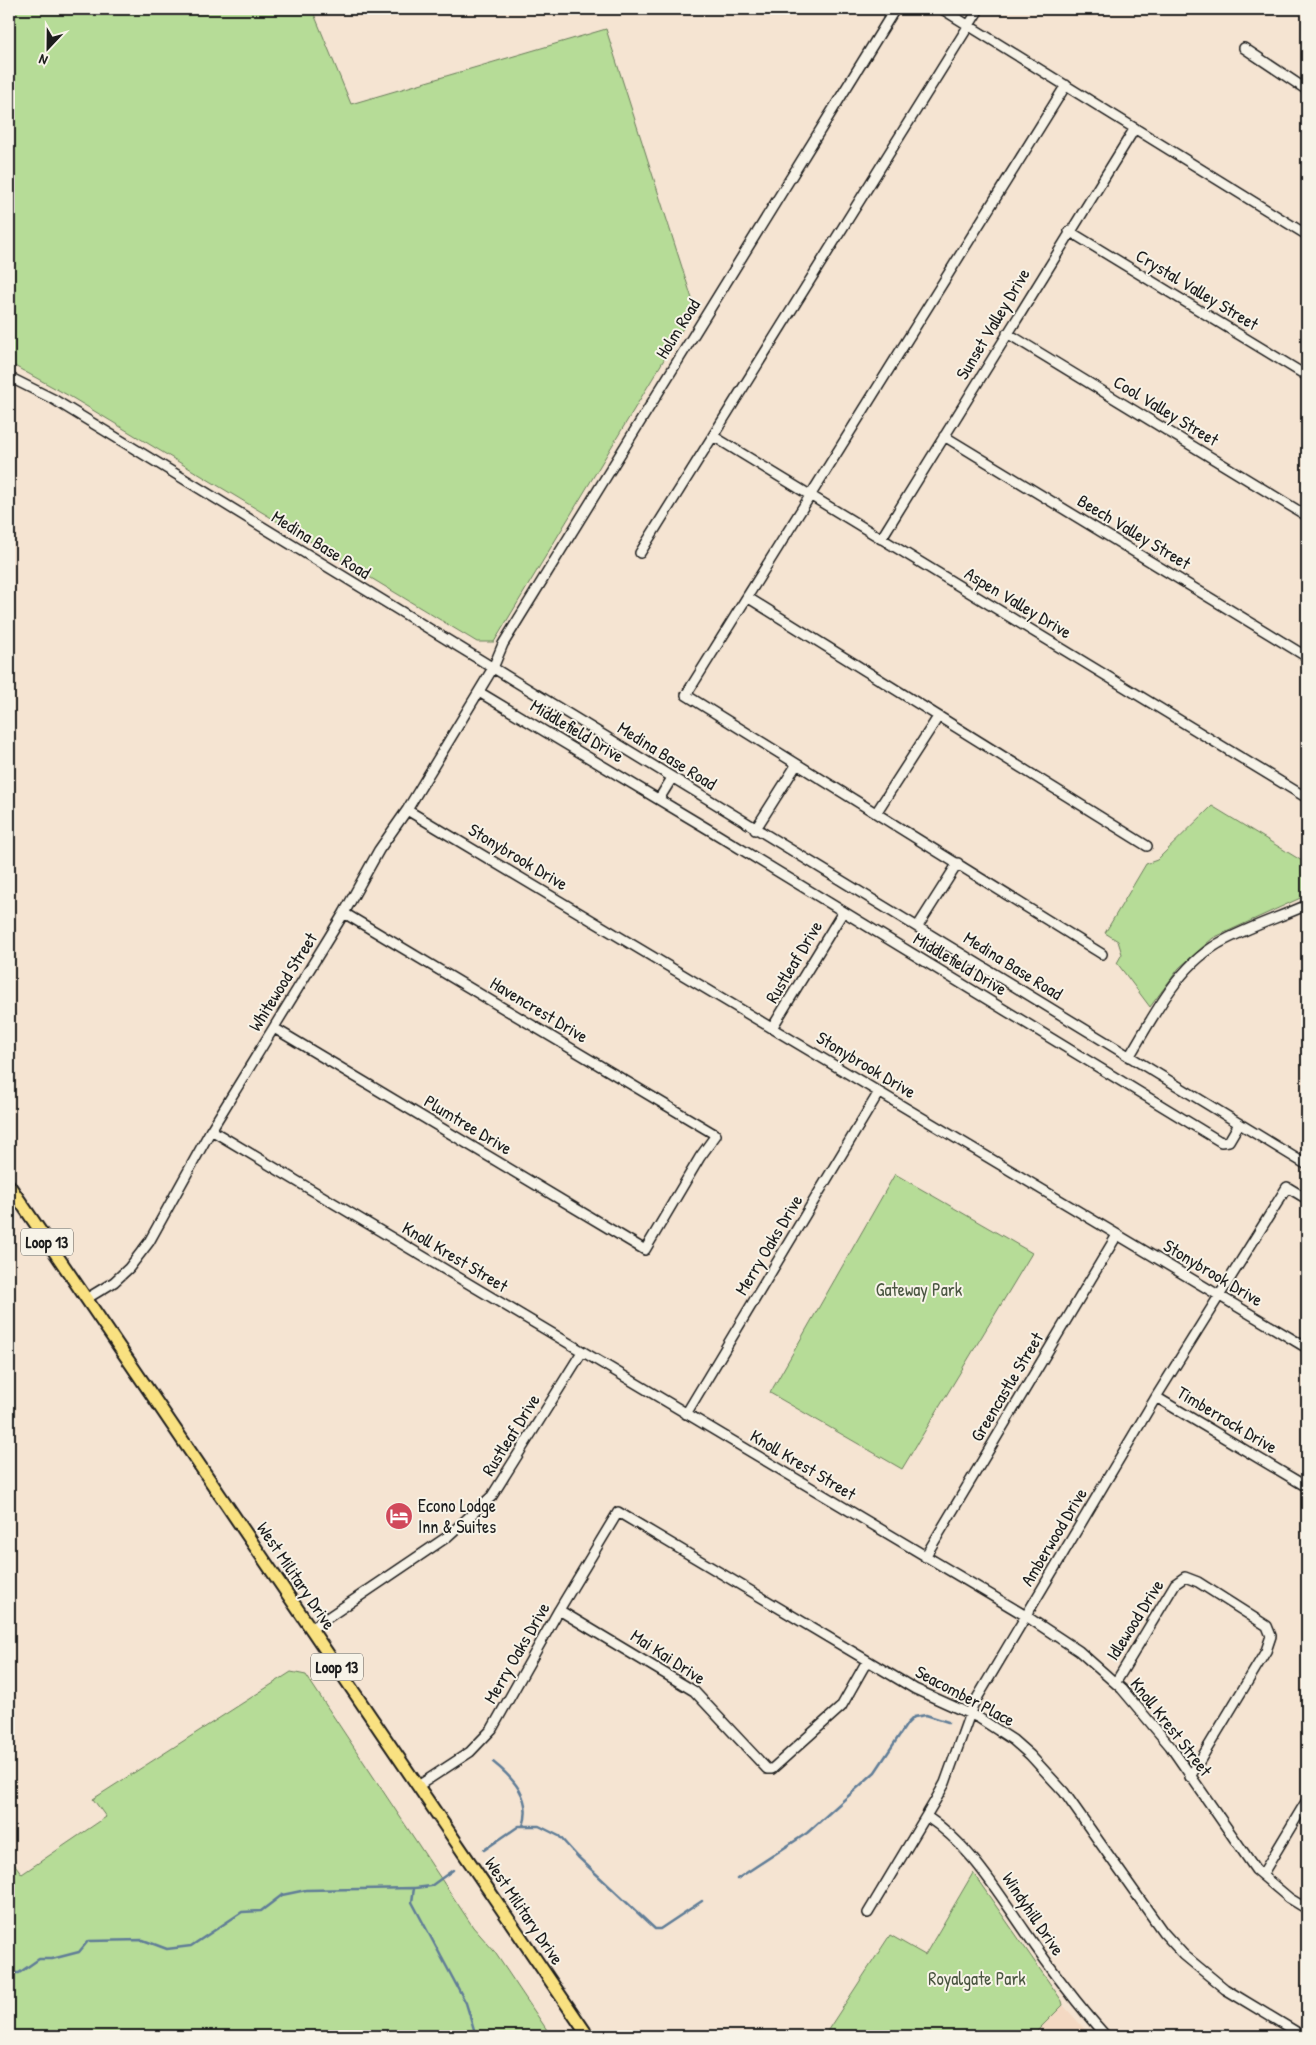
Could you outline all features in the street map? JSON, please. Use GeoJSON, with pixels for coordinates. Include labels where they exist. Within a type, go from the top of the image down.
{"type":"FeatureCollection","features":[{"type":"Feature","properties":{"kind":"main road","name":"West Military Drive"},"geometry":{"type":"LineString","coordinates":[[9,1185],[588,2036]]}},
{"type":"Feature","properties":{"kind":"street","name":"Holm Road"},"geometry":{"type":"LineString","coordinates":[[493,668],[503,644],[895,9]]}},
{"type":"Feature","properties":{"kind":"street"},"geometry":{"type":"LineString","coordinates":[[942,9],[1307,235]]}},
{"type":"Feature","properties":{"kind":"street"},"geometry":{"type":"LineString","coordinates":[[640,553],[979,9]]}},
{"type":"Feature","properties":{"kind":"street"},"geometry":{"type":"LineString","coordinates":[[1244,48],[1307,90]]}},
{"type":"Feature","properties":{"kind":"street"},"geometry":{"type":"LineString","coordinates":[[1066,85],[686,695],[1102,954]]}},
{"type":"Feature","properties":{"kind":"street","name":"Sunset Valley Drive"},"geometry":{"type":"LineString","coordinates":[[882,539],[1069,231],[1135,128]]}},
{"type":"Feature","properties":{"kind":"street","name":"Crystal Valley Street"},"geometry":{"type":"LineString","coordinates":[[1069,231],[1307,376]]}},
{"type":"Feature","properties":{"kind":"street","name":"Cool Valley Street"},"geometry":{"type":"LineString","coordinates":[[1007,333],[1307,516]]}},
{"type":"Feature","properties":{"kind":"street","name":"Medina Base Road"},"geometry":{"type":"LineString","coordinates":[[9,377],[53,400],[755,830],[918,926],[1307,1166]]}},
{"type":"Feature","properties":{"kind":"street","name":"Aspen Valley Drive"},"geometry":{"type":"LineString","coordinates":[[713,436],[1307,798]]}},
{"type":"Feature","properties":{"kind":"street","name":"Beech Valley Street"},"geometry":{"type":"LineString","coordinates":[[944,436],[1307,657]]}},
{"type":"Feature","properties":{"kind":"street"},"geometry":{"type":"LineString","coordinates":[[747,597],[1147,846]]}},
{"type":"Feature","properties":{"kind":"street","name":"Whitewood Street"},"geometry":{"type":"LineString","coordinates":[[86,1299],[114,1282],[142,1252],[211,1130],[344,913],[379,850],[407,810],[493,668]]}},
{"type":"Feature","properties":{"kind":"street","name":"Middlefield Drive"},"geometry":{"type":"LineString","coordinates":[[479,692],[659,799],[1221,1142],[1229,1141],[1240,1124]]}},
{"type":"Feature","properties":{"kind":"street"},"geometry":{"type":"LineString","coordinates":[[876,813],[938,717]]}},
{"type":"Feature","properties":{"kind":"street"},"geometry":{"type":"LineString","coordinates":[[755,830],[797,764]]}},
{"type":"Feature","properties":{"kind":"street"},"geometry":{"type":"LineString","coordinates":[[659,799],[672,778]]}},
{"type":"Feature","properties":{"kind":"street","name":"Stonybrook Drive"},"geometry":{"type":"LineString","coordinates":[[407,810],[1307,1348]]}},
{"type":"Feature","properties":{"kind":"street"},"geometry":{"type":"LineString","coordinates":[[918,926],[958,863]]}},
{"type":"Feature","properties":{"kind":"street"},"geometry":{"type":"LineString","coordinates":[[1129,1057],[1162,1003],[1191,965],[1224,940],[1307,905]]}},
{"type":"Feature","properties":{"kind":"street","name":"Rustleaf Drive"},"geometry":{"type":"LineString","coordinates":[[772,1028],[843,912]]}},
{"type":"Feature","properties":{"kind":"street","name":"Havencrest Drive"},"geometry":{"type":"LineString","coordinates":[[344,913],[716,1135],[700,1157],[645,1250]]}},
{"type":"Feature","properties":{"kind":"street","name":"Plumtree Drive"},"geometry":{"type":"LineString","coordinates":[[274,1028],[645,1250]]}},
{"type":"Feature","properties":{"kind":"street","name":"Merry Oaks Drive"},"geometry":{"type":"LineString","coordinates":[[686,1414],[879,1092]]}},
{"type":"Feature","properties":{"kind":"street","name":"Knoll Krest Street"},"geometry":{"type":"LineString","coordinates":[[211,1130],[1026,1616],[1079,1651],[1116,1682],[1141,1710],[1250,1863],[1289,1898],[1307,1909]]}},
{"type":"Feature","properties":{"kind":"street","name":"Amberwood Drive"},"geometry":{"type":"LineString","coordinates":[[868,1913],[945,1783],[969,1713],[1218,1295],[1286,1186],[1307,1199]]}},
{"type":"Feature","properties":{"kind":"street","name":"Greencastle Street"},"geometry":{"type":"LineString","coordinates":[[925,1557],[1117,1235]]}},
{"type":"Feature","properties":{"kind":"street","name":"Rustleaf Drive"},"geometry":{"type":"LineString","coordinates":[[311,1629],[447,1538],[479,1510],[492,1496],[582,1352]]}},
{"type":"Feature","properties":{"kind":"street","name":"Timberrock Drive"},"geometry":{"type":"LineString","coordinates":[[1156,1397],[1307,1487]]}},
{"type":"Feature","properties":{"kind":"street","name":"Merry Oaks Drive"},"geometry":{"type":"LineString","coordinates":[[418,1786],[470,1752],[492,1729],[559,1610],[618,1512]]}},
{"type":"Feature","properties":{"kind":"street","name":"Seacomber Place"},"geometry":{"type":"LineString","coordinates":[[618,1512],[868,1661],[931,1697],[969,1713],[1013,1740],[1052,1778],[1163,1932],[1184,1955],[1226,1989],[1303,2036]]}},
{"type":"Feature","properties":{"kind":"street","name":"Idlewood Drive"},"geometry":{"type":"LineString","coordinates":[[1116,1682],[1175,1584],[1185,1577],[1198,1582],[1263,1622],[1271,1631],[1270,1642],[1266,1651],[1190,1777]]}},
{"type":"Feature","properties":{"kind":"street","name":"Mai Kai Drive"},"geometry":{"type":"LineString","coordinates":[[559,1610],[694,1691],[767,1769],[772,1769],[832,1716],[846,1700],[868,1661]]}},
{"type":"Feature","properties":{"kind":"street"},"geometry":{"type":"LineString","coordinates":[[1262,1875],[1307,1800]]}},
{"type":"Feature","properties":{"kind":"street","name":"Windyhill Drive"},"geometry":{"type":"LineString","coordinates":[[926,1816],[950,1832],[978,1863],[1058,1979],[1106,2036]]}},
{"type":"Feature","properties":{"kind":"shaded area"},"geometry":{"type":"Polygon","coordinates":[[[1063,2005],[1091,2036],[1032,2036],[1063,2005]]]}},
{"type":"Feature","properties":{"kind":"green space"},"geometry":{"type":"Polygon","coordinates":[[[9,9],[312,9],[351,104],[606,29],[695,308],[494,642],[477,642],[71,397],[9,363],[9,9]]]}},
{"type":"Feature","properties":{"kind":"green space"},"geometry":{"type":"Polygon","coordinates":[[[1212,806],[1307,864],[1307,895],[1213,938],[1179,968],[1150,1007],[1117,963],[1122,954],[1118,941],[1105,933],[1146,864],[1157,860],[1212,806]]]}},
{"type":"Feature","properties":{"kind":"green space","name":"Gateway Park"},"geometry":{"type":"Polygon","coordinates":[[[895,1174],[1032,1253],[902,1469],[770,1393],[895,1174]]]}},
{"type":"Feature","properties":{"kind":"green space"},"geometry":{"type":"Polygon","coordinates":[[[291,1672],[306,1675],[473,1927],[494,1951],[551,2036],[9,2036],[9,1857],[22,1874],[106,1817],[93,1799],[291,1672]]]}},
{"type":"Feature","properties":{"kind":"green space","name":"Royalgate Park"},"geometry":{"type":"Polygon","coordinates":[[[973,1873],[1063,2005],[1032,2036],[824,2036],[890,1935],[925,1955],[973,1873]]]}},
{"type":"Feature","properties":{"kind":"waterway"},"geometry":{"type":"LineString","coordinates":[[737,1879],[807,1833],[875,1772],[907,1724],[914,1717],[926,1715],[948,1722]]}},
{"type":"Feature","properties":{"kind":"waterway"},"geometry":{"type":"LineString","coordinates":[[493,1762],[514,1782],[523,1798],[525,1807],[523,1826]]}},
{"type":"Feature","properties":{"kind":"waterway"},"geometry":{"type":"LineString","coordinates":[[484,1850],[519,1826],[539,1826],[559,1836],[578,1857],[655,1929],[660,1929],[702,1901]]}},
{"type":"Feature","properties":{"kind":"waterway"},"geometry":{"type":"LineString","coordinates":[[415,1888],[431,1886],[453,1870]]}},
{"type":"Feature","properties":{"kind":"waterway"},"geometry":{"type":"LineString","coordinates":[[9,1973],[19,1973],[39,1959],[52,1959],[79,1952],[88,1941],[143,1940],[167,1949],[191,1946],[242,1912],[261,1911],[282,1895],[306,1890],[414,1888],[412,1902],[466,2003],[476,2036]]}},
{"type":"Feature","properties":{"kind":"place","name":"Econo Lodge Inn & Suites"},"geometry":{"type":"Point","coordinates":[399,1516]}}]}
